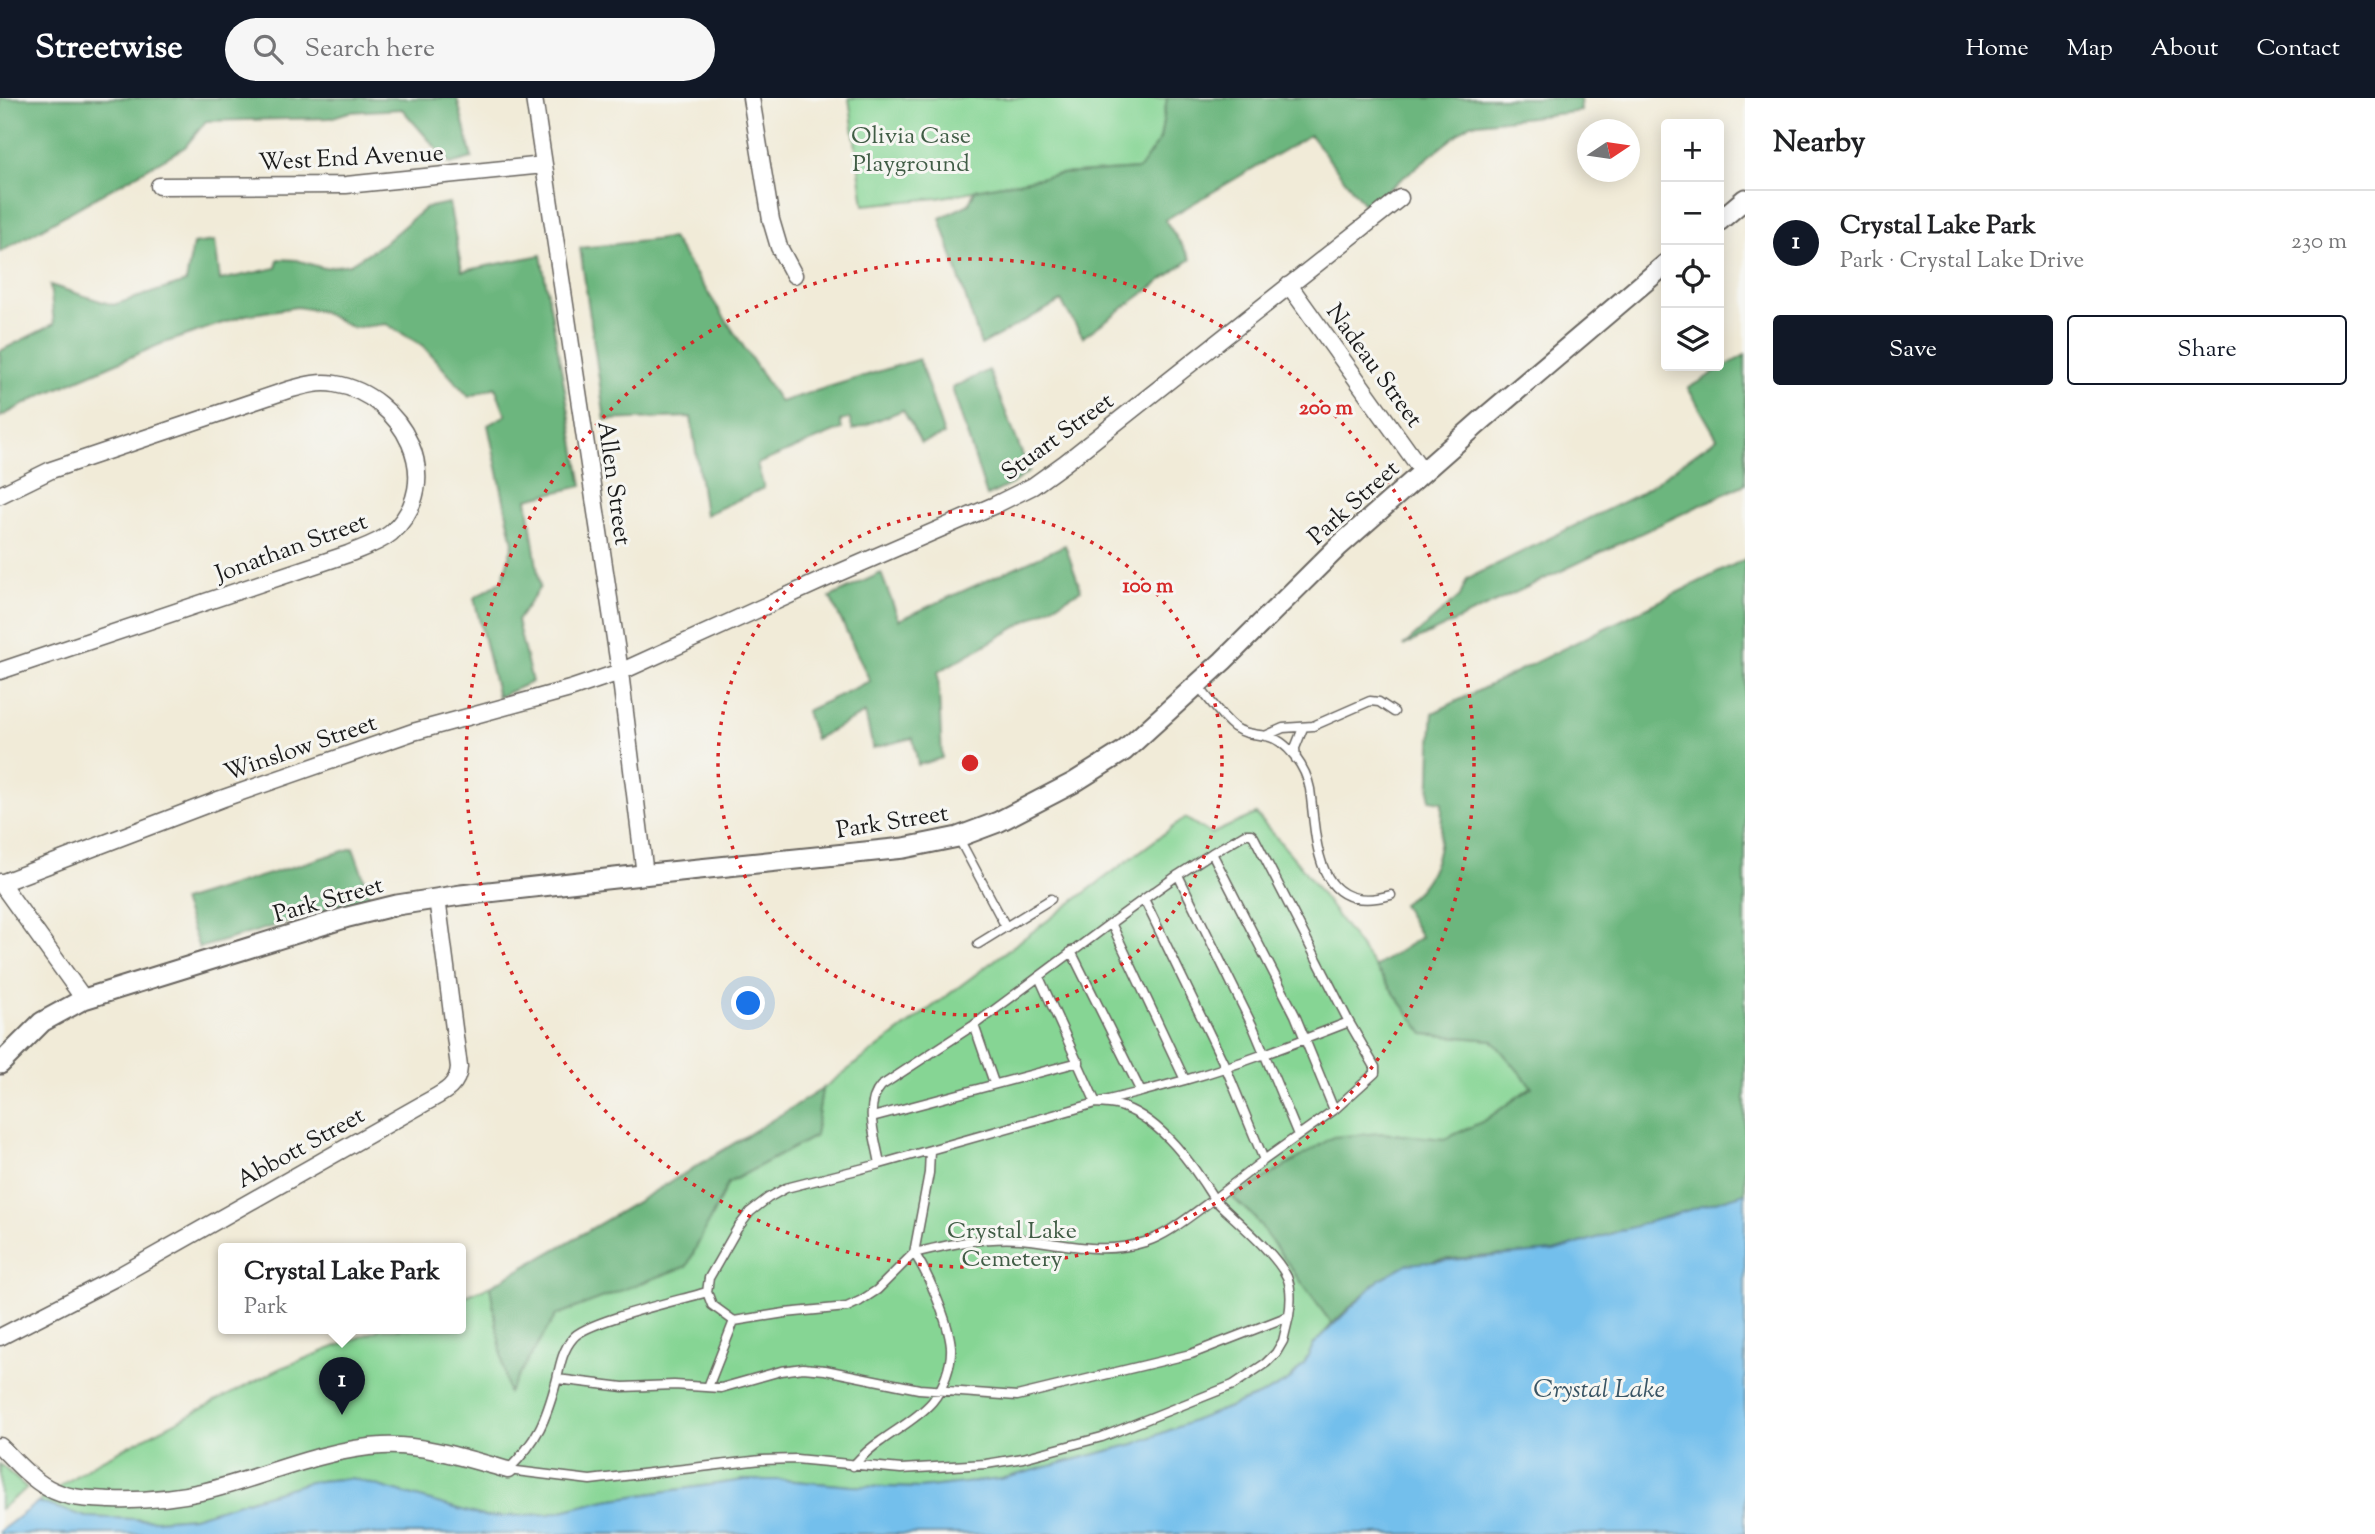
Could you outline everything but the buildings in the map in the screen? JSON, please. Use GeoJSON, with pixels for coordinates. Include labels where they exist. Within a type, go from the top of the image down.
{"type":"FeatureCollection","features":[{"type":"Feature","properties":{"kind":"street","name":"Allen Street"},"geometry":{"type":"LineString","coordinates":[[534,98],[620,672],[645,875]]}},
{"type":"Feature","properties":{"kind":"street"},"geometry":{"type":"LineString","coordinates":[[751,98],[771,220],[779,247],[794,275]]}},
{"type":"Feature","properties":{"kind":"street","name":"West End Avenue"},"geometry":{"type":"LineString","coordinates":[[159,186],[346,185],[544,165]]}},
{"type":"Feature","properties":{"kind":"street","name":"Stuart Street"},"geometry":{"type":"LineString","coordinates":[[620,672],[1033,486],[1078,454],[1400,198]]}},
{"type":"Feature","properties":{"kind":"street"},"geometry":{"type":"LineString","coordinates":[[1724,217],[1745,199]]}},
{"type":"Feature","properties":{"kind":"street","name":"Park Street"},"geometry":{"type":"LineString","coordinates":[[0,1064],[42,1022],[85,999],[348,917],[397,905],[436,898],[904,848],[958,837],[998,822],[1107,762],[1133,743],[1197,685],[1339,546],[1661,268]]}},
{"type":"Feature","properties":{"kind":"street","name":"Nadeau Street"},"geometry":{"type":"LineString","coordinates":[[1289,285],[1423,472]]}},
{"type":"Feature","properties":{"kind":"street","name":"Jonathan Street"},"geometry":{"type":"LineString","coordinates":[[0,495],[51,470],[89,456],[288,390],[321,382],[355,389],[389,413],[412,445],[417,475],[416,490],[406,513],[391,533],[378,542],[0,671]]}},
{"type":"Feature","properties":{"kind":"street","name":"Winslow Street"},"geometry":{"type":"LineString","coordinates":[[0,882],[221,799],[413,732],[570,689],[620,672]]}},
{"type":"Feature","properties":{"kind":"street"},"geometry":{"type":"LineString","coordinates":[[0,882],[85,999]]}},
{"type":"Feature","properties":{"kind":"street","name":"Abbott Street"},"geometry":{"type":"LineString","coordinates":[[0,1337],[117,1277],[454,1084],[459,1078],[459,1067],[436,898]]}},
{"type":"Feature","properties":{"kind":"street"},"geometry":{"type":"LineString","coordinates":[[0,1446],[47,1488],[80,1499],[177,1497],[207,1491],[330,1455],[383,1446],[433,1451],[508,1470]]}},
{"type":"Feature","properties":{"kind":"lane"},"geometry":{"type":"LineString","coordinates":[[1197,685],[1233,726],[1248,734],[1281,742],[1296,760],[1308,778],[1322,868],[1331,883],[1343,894],[1360,899],[1391,895]]}},
{"type":"Feature","properties":{"kind":"lane"},"geometry":{"type":"LineString","coordinates":[[1265,736],[1283,728],[1313,726],[1370,701],[1379,702],[1394,712]]}},
{"type":"Feature","properties":{"kind":"lane"},"geometry":{"type":"LineString","coordinates":[[1296,760],[1295,748],[1303,728]]}},
{"type":"Feature","properties":{"kind":"lane"},"geometry":{"type":"LineString","coordinates":[[880,1164],[871,1108],[873,1098],[881,1086],[974,1025],[1071,951],[1178,875],[1245,834],[1254,837],[1375,1067],[1376,1073],[1334,1110],[1214,1199],[1147,1241],[1083,1249],[1020,1239],[988,1240],[914,1253]]}},
{"type":"Feature","properties":{"kind":"lane"},"geometry":{"type":"LineString","coordinates":[[958,837],[1006,927]]}},
{"type":"Feature","properties":{"kind":"lane"},"geometry":{"type":"LineString","coordinates":[[1212,853],[1306,1039],[1334,1110]]}},
{"type":"Feature","properties":{"kind":"lane"},"geometry":{"type":"LineString","coordinates":[[1178,875],[1254,1029],[1298,1135]]}},
{"type":"Feature","properties":{"kind":"lane"},"geometry":{"type":"LineString","coordinates":[[978,944],[1051,899]]}},
{"type":"Feature","properties":{"kind":"lane"},"geometry":{"type":"LineString","coordinates":[[1144,899],[1226,1068],[1264,1160]]}},
{"type":"Feature","properties":{"kind":"lane"},"geometry":{"type":"LineString","coordinates":[[1111,923],[1185,1080]]}},
{"type":"Feature","properties":{"kind":"lane"},"geometry":{"type":"LineString","coordinates":[[1071,951],[1141,1092]]}},
{"type":"Feature","properties":{"kind":"lane"},"geometry":{"type":"LineString","coordinates":[[1039,976],[1096,1103]]}},
{"type":"Feature","properties":{"kind":"lane"},"geometry":{"type":"LineString","coordinates":[[930,1150],[929,1172],[914,1253],[877,1290],[854,1304],[734,1321],[712,1305],[707,1293],[709,1278],[737,1229],[750,1212],[786,1188],[1226,1068],[1349,1022]]}},
{"type":"Feature","properties":{"kind":"lane"},"geometry":{"type":"LineString","coordinates":[[974,1025],[994,1083]]}},
{"type":"Feature","properties":{"kind":"lane"},"geometry":{"type":"LineString","coordinates":[[872,1117],[1079,1062]]}},
{"type":"Feature","properties":{"kind":"lane"},"geometry":{"type":"LineString","coordinates":[[508,1470],[590,1480],[761,1460],[796,1459],[901,1469],[986,1464],[1023,1458],[1102,1437],[1197,1401],[1248,1376],[1276,1353],[1283,1341],[1289,1316],[1290,1291],[1287,1277],[1277,1263],[1214,1199],[1184,1155],[1145,1117],[1121,1106],[1096,1103]]}},
{"type":"Feature","properties":{"kind":"lane"},"geometry":{"type":"LineString","coordinates":[[853,1466],[877,1444],[919,1414],[939,1391],[950,1362],[951,1348],[947,1330],[921,1264],[914,1253]]}},
{"type":"Feature","properties":{"kind":"lane"},"geometry":{"type":"LineString","coordinates":[[508,1470],[538,1436],[551,1402],[561,1360],[573,1337],[612,1318],[707,1293]]}},
{"type":"Feature","properties":{"kind":"lane"},"geometry":{"type":"LineString","coordinates":[[557,1379],[623,1387],[721,1388],[781,1371],[803,1368],[919,1389],[1017,1396],[1191,1354],[1289,1316]]}},
{"type":"Feature","properties":{"kind":"lane"},"geometry":{"type":"LineString","coordinates":[[708,1387],[734,1321]]}},
{"type":"Feature","properties":{"kind":"green space"},"geometry":{"type":"Polygon","coordinates":[[[0,98],[457,98],[472,158],[450,164],[402,109],[349,112],[330,118],[206,121],[185,147],[0,252],[0,98]]]}},
{"type":"Feature","properties":{"kind":"green space","name":"Olivia Case Playground"},"geometry":{"type":"Polygon","coordinates":[[[849,98],[1167,98],[1167,102],[1160,139],[1139,169],[1060,174],[938,198],[864,205],[849,98]]]}},
{"type":"Feature","properties":{"kind":"green space"},"geometry":{"type":"Polygon","coordinates":[[[1167,98],[1580,98],[1581,111],[1470,124],[1366,207],[1310,135],[1165,220],[1191,259],[1083,337],[1061,301],[981,345],[940,218],[969,204],[975,190],[1060,174],[1139,169],[1160,139],[1167,98]]]}},
{"type":"Feature","properties":{"kind":"green space"},"geometry":{"type":"Polygon","coordinates":[[[449,203],[462,271],[541,255],[582,486],[527,499],[540,587],[517,621],[532,682],[498,697],[474,598],[502,581],[513,543],[488,425],[506,415],[495,387],[469,397],[423,346],[386,324],[353,328],[320,311],[297,307],[246,315],[161,344],[40,396],[0,417],[0,351],[54,324],[50,285],[113,305],[186,282],[193,244],[215,241],[220,280],[276,268],[278,259],[297,260],[323,268],[350,264],[384,243],[425,208],[449,203]]]}},
{"type":"Feature","properties":{"kind":"green space"},"geometry":{"type":"Polygon","coordinates":[[[672,238],[780,402],[919,359],[944,435],[921,443],[903,410],[853,430],[849,418],[840,421],[842,429],[757,464],[764,488],[705,515],[691,417],[605,420],[580,248],[672,238]]]}},
{"type":"Feature","properties":{"kind":"green space"},"geometry":{"type":"Polygon","coordinates":[[[1745,355],[1745,484],[1403,646],[1460,596],[1467,579],[1639,494],[1717,438],[1688,388],[1717,371],[1724,371],[1724,367],[1745,355]]]}},
{"type":"Feature","properties":{"kind":"green space"},"geometry":{"type":"Polygon","coordinates":[[[989,370],[1029,471],[1012,484],[987,496],[952,388],[989,370]]]}},
{"type":"Feature","properties":{"kind":"green space"},"geometry":{"type":"Polygon","coordinates":[[[1065,545],[1081,590],[938,672],[942,758],[918,765],[913,738],[873,748],[865,713],[815,739],[806,711],[870,681],[830,597],[881,573],[899,620],[1065,545]]]}},
{"type":"Feature","properties":{"kind":"green space"},"geometry":{"type":"Polygon","coordinates":[[[1745,559],[1745,1193],[1554,1251],[1437,1260],[1380,1279],[1332,1324],[1254,1217],[1233,1198],[1333,1137],[1380,1133],[1445,1139],[1484,1121],[1532,1087],[1492,1040],[1424,1034],[1375,967],[1421,937],[1402,904],[1424,883],[1431,872],[1439,846],[1442,802],[1429,800],[1433,713],[1745,559]]]}},
{"type":"Feature","properties":{"kind":"green space","name":"Crystal Lake Cemetery"},"geometry":{"type":"Polygon","coordinates":[[[1256,814],[1300,865],[1424,1034],[1492,1040],[1532,1086],[1484,1121],[1445,1139],[1380,1133],[1233,1198],[1254,1217],[1332,1324],[1314,1344],[1304,1364],[1288,1381],[1268,1392],[1134,1444],[1001,1479],[920,1488],[744,1480],[606,1500],[550,1514],[486,1517],[350,1478],[309,1482],[193,1517],[156,1520],[86,1517],[38,1502],[93,1464],[281,1368],[368,1334],[466,1334],[466,1296],[490,1286],[508,1391],[556,1315],[687,1266],[728,1183],[815,1136],[822,1089],[1185,818],[1211,834],[1256,814]]]}},
{"type":"Feature","properties":{"kind":"green space"},"geometry":{"type":"Polygon","coordinates":[[[353,848],[371,898],[199,948],[182,901],[353,848]]]}},
{"type":"Feature","properties":{"kind":"green space"},"geometry":{"type":"Polygon","coordinates":[[[822,1089],[815,1136],[728,1183],[687,1266],[556,1315],[508,1393],[490,1286],[658,1190],[822,1089]]]}},
{"type":"Feature","properties":{"kind":"green space"},"geometry":{"type":"Polygon","coordinates":[[[0,1464],[27,1488],[0,1509],[0,1464]]]}},
{"type":"Feature","properties":{"kind":"water","name":"Crystal Lake"},"geometry":{"type":"Polygon","coordinates":[[[1745,1193],[1745,1534],[0,1534],[0,1531],[38,1502],[86,1517],[156,1520],[193,1517],[309,1482],[351,1478],[486,1517],[550,1514],[606,1500],[744,1480],[920,1488],[1001,1479],[1134,1444],[1268,1392],[1288,1381],[1304,1364],[1314,1344],[1380,1279],[1407,1264],[1554,1251],[1745,1193]]]}},
{"type":"Feature","properties":{"kind":"place","name":"Crystal Lake Park"},"geometry":{"type":"Point","coordinates":[342,1415]}}]}
